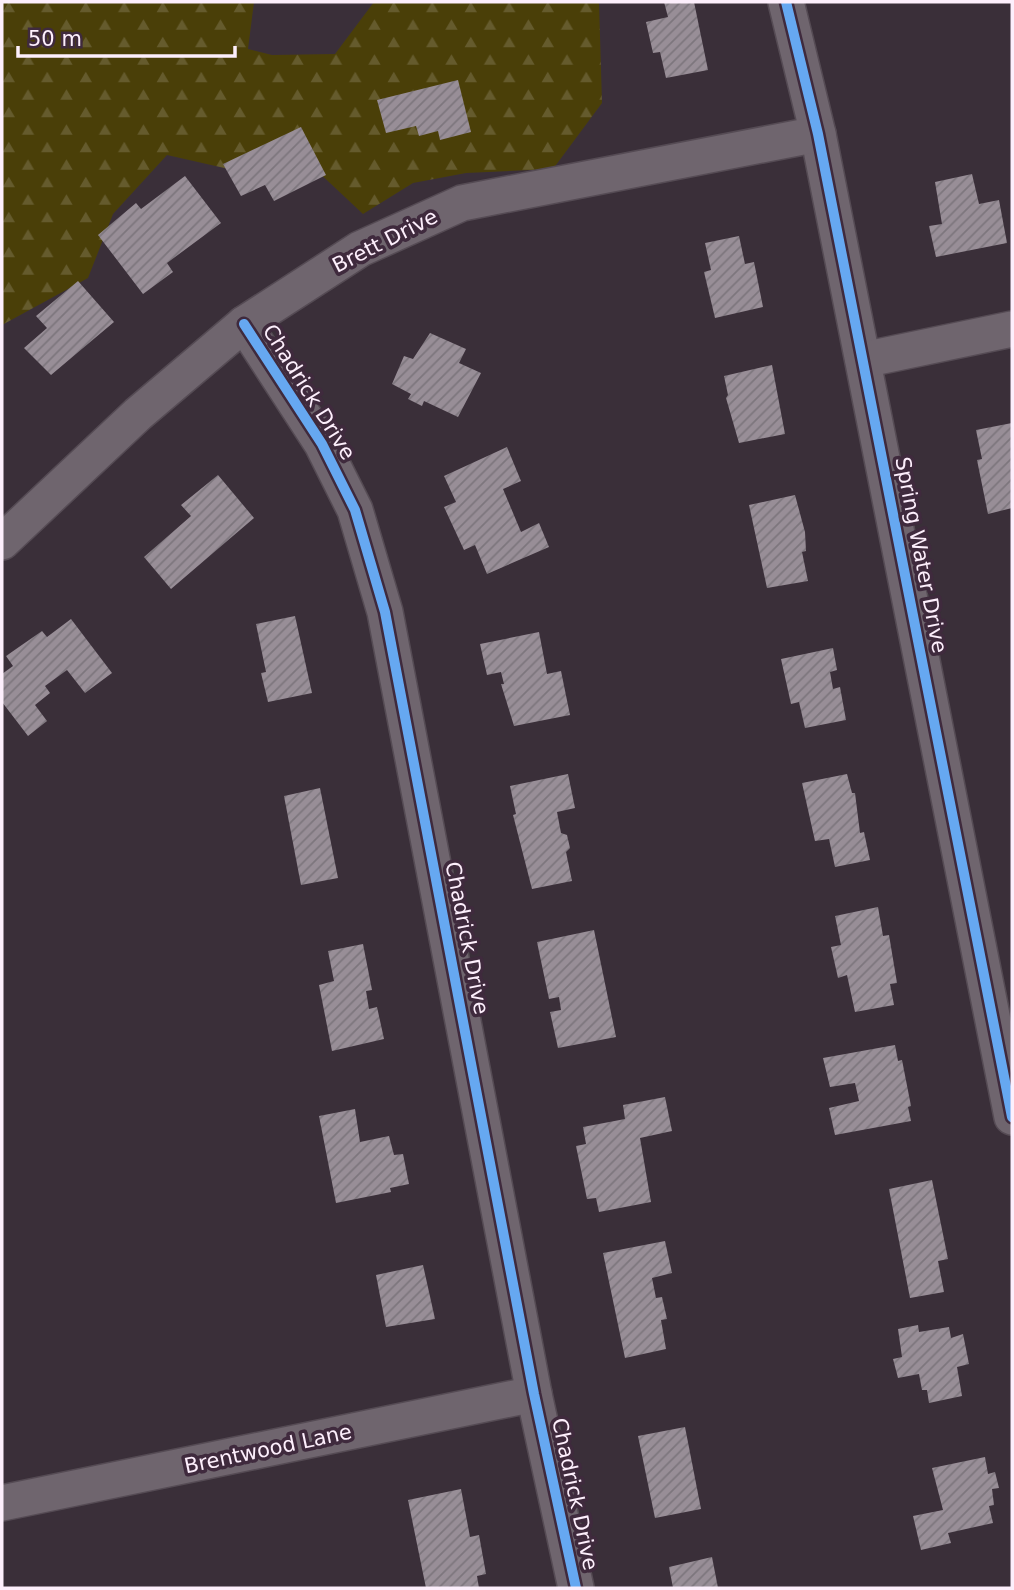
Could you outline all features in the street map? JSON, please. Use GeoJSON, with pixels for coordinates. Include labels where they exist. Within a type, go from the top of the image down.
{"type":"FeatureCollection","features":[{"type":"Feature","properties":{"kind":"street","name":"Spring Water Drive"},"geometry":{"type":"LineString","coordinates":[[786,2],[818,135],[1012,1117]]}},
{"type":"Feature","properties":{"kind":"street","name":"Brett Drive"},"geometry":{"type":"LineString","coordinates":[[2,542],[138,414],[244,324],[360,249],[462,203],[818,135]]}},
{"type":"Feature","properties":{"kind":"street","name":"Chadrick Drive"},"geometry":{"type":"LineString","coordinates":[[244,324],[305,415],[355,510],[385,612],[534,1394],[576,1588]]}},
{"type":"Feature","properties":{"kind":"street"},"geometry":{"type":"LineString","coordinates":[[863,360],[1012,329]]}},
{"type":"Feature","properties":{"kind":"street","name":"Brentwood Lane"},"geometry":{"type":"LineString","coordinates":[[2,1503],[534,1394]]}},
{"type":"Feature","properties":{"kind":"green space"},"geometry":{"type":"Polygon","coordinates":[[[2,2],[254,2],[248,49],[272,55],[335,54],[374,2],[599,2],[602,103],[553,169],[466,173],[413,183],[363,214],[298,153],[242,172],[167,155],[113,214],[88,278],[2,325],[2,2]]]}},
{"type":"Feature","properties":{"kind":"building"},"geometry":{"type":"Polygon","coordinates":[[[664,2],[694,2],[708,70],[666,78],[660,52],[653,53],[646,22],[668,17],[664,2]]]}},
{"type":"Feature","properties":{"kind":"building"},"geometry":{"type":"Polygon","coordinates":[[[458,80],[471,132],[440,140],[438,131],[419,136],[416,126],[386,133],[377,100],[458,80]]]}},
{"type":"Feature","properties":{"kind":"building"},"geometry":{"type":"Polygon","coordinates":[[[301,127],[326,175],[274,201],[265,185],[241,196],[223,164],[301,127]]]}},
{"type":"Feature","properties":{"kind":"building"},"geometry":{"type":"Polygon","coordinates":[[[972,174],[979,204],[999,200],[1007,243],[936,257],[929,226],[942,224],[935,182],[972,174]]]}},
{"type":"Feature","properties":{"kind":"building"},"geometry":{"type":"Polygon","coordinates":[[[185,176],[221,223],[167,263],[173,272],[143,294],[98,235],[136,203],[141,209],[185,176]]]}},
{"type":"Feature","properties":{"kind":"building"},"geometry":{"type":"Polygon","coordinates":[[[739,236],[745,264],[754,262],[763,307],[715,318],[704,272],[711,270],[705,243],[739,236]]]}},
{"type":"Feature","properties":{"kind":"building"},"geometry":{"type":"Polygon","coordinates":[[[78,281],[114,322],[51,375],[24,348],[47,328],[36,316],[78,281]]]}},
{"type":"Feature","properties":{"kind":"building"},"geometry":{"type":"Polygon","coordinates":[[[430,333],[466,349],[459,363],[481,373],[458,417],[424,401],[422,406],[408,399],[411,394],[392,384],[404,356],[413,359],[430,333]]]}},
{"type":"Feature","properties":{"kind":"building"},"geometry":{"type":"Polygon","coordinates":[[[772,365],[785,434],[739,443],[726,398],[728,395],[724,376],[772,365]]]}},
{"type":"Feature","properties":{"kind":"building"},"geometry":{"type":"Polygon","coordinates":[[[1012,423],[1012,508],[988,514],[977,460],[982,459],[976,430],[1012,423]]]}},
{"type":"Feature","properties":{"kind":"building"},"geometry":{"type":"Polygon","coordinates":[[[507,447],[521,481],[503,489],[521,532],[539,523],[549,547],[487,574],[475,545],[464,550],[444,507],[456,502],[444,476],[507,447]]]}},
{"type":"Feature","properties":{"kind":"building"},"geometry":{"type":"Polygon","coordinates":[[[218,475],[254,518],[171,589],[144,557],[191,516],[181,505],[218,475]]]}},
{"type":"Feature","properties":{"kind":"building"},"geometry":{"type":"Polygon","coordinates":[[[795,495],[805,532],[806,551],[802,552],[808,581],[767,588],[749,505],[795,495]]]}},
{"type":"Feature","properties":{"kind":"building"},"geometry":{"type":"Polygon","coordinates":[[[295,616],[312,693],[268,702],[261,673],[266,672],[256,624],[295,616]]]}},
{"type":"Feature","properties":{"kind":"building"},"geometry":{"type":"Polygon","coordinates":[[[71,619],[112,673],[85,693],[67,670],[45,686],[50,693],[35,705],[47,721],[28,736],[2,702],[2,674],[13,666],[6,656],[42,631],[47,637],[71,619]]]}},
{"type":"Feature","properties":{"kind":"building"},"geometry":{"type":"Polygon","coordinates":[[[539,632],[547,674],[561,671],[570,715],[514,726],[501,684],[504,684],[501,672],[487,675],[480,644],[539,632]]]}},
{"type":"Feature","properties":{"kind":"building"},"geometry":{"type":"Polygon","coordinates":[[[833,648],[837,670],[830,672],[833,689],[840,687],[846,720],[805,728],[799,702],[791,704],[781,659],[833,648]]]}},
{"type":"Feature","properties":{"kind":"building"},"geometry":{"type":"Polygon","coordinates":[[[568,774],[575,808],[557,812],[561,833],[567,835],[570,848],[566,852],[572,881],[532,889],[513,815],[516,814],[510,786],[568,774]]]}},
{"type":"Feature","properties":{"kind":"building"},"geometry":{"type":"Polygon","coordinates":[[[847,774],[852,793],[855,793],[860,833],[864,832],[870,860],[835,867],[829,839],[815,841],[802,783],[847,774]]]}},
{"type":"Feature","properties":{"kind":"building"},"geometry":{"type":"Polygon","coordinates":[[[320,788],[338,878],[301,885],[284,796],[320,788]]]}},
{"type":"Feature","properties":{"kind":"building"},"geometry":{"type":"Polygon","coordinates":[[[878,907],[883,936],[889,935],[897,983],[890,984],[894,1005],[855,1012],[847,975],[838,978],[831,947],[841,945],[835,916],[878,907]]]}},
{"type":"Feature","properties":{"kind":"building"},"geometry":{"type":"Polygon","coordinates":[[[594,930],[616,1037],[558,1048],[550,1012],[561,1010],[559,997],[549,999],[537,942],[594,930]]]}},
{"type":"Feature","properties":{"kind":"building"},"geometry":{"type":"Polygon","coordinates":[[[363,944],[372,990],[366,991],[369,1009],[377,1007],[384,1039],[332,1051],[319,985],[334,981],[328,951],[363,944]]]}},
{"type":"Feature","properties":{"kind":"building"},"geometry":{"type":"Polygon","coordinates":[[[895,1045],[898,1061],[902,1060],[911,1106],[908,1107],[911,1121],[835,1135],[829,1108],[859,1101],[855,1083],[830,1087],[823,1058],[895,1045]]]}},
{"type":"Feature","properties":{"kind":"building"},"geometry":{"type":"Polygon","coordinates":[[[665,1097],[672,1131],[640,1138],[651,1202],[599,1212],[596,1198],[587,1199],[576,1146],[586,1144],[583,1127],[625,1119],[623,1105],[665,1097]]]}},
{"type":"Feature","properties":{"kind":"building"},"geometry":{"type":"Polygon","coordinates":[[[355,1109],[360,1142],[389,1136],[394,1155],[403,1154],[409,1184],[390,1188],[391,1192],[336,1203],[319,1116],[355,1109]]]}},
{"type":"Feature","properties":{"kind":"building"},"geometry":{"type":"Polygon","coordinates":[[[932,1180],[948,1259],[938,1261],[944,1292],[910,1298],[889,1189],[932,1180]]]}},
{"type":"Feature","properties":{"kind":"building"},"geometry":{"type":"Polygon","coordinates":[[[665,1241],[672,1273],[652,1278],[656,1298],[662,1297],[667,1319],[661,1320],[666,1349],[625,1358],[603,1253],[665,1241]]]}},
{"type":"Feature","properties":{"kind":"building"},"geometry":{"type":"Polygon","coordinates":[[[423,1265],[435,1319],[386,1327],[376,1275],[423,1265]]]}},
{"type":"Feature","properties":{"kind":"building"},"geometry":{"type":"Polygon","coordinates":[[[918,1325],[919,1332],[949,1327],[951,1338],[963,1334],[969,1364],[957,1367],[962,1396],[929,1403],[927,1390],[922,1390],[919,1374],[898,1378],[893,1359],[902,1357],[898,1329],[918,1325]]]}},
{"type":"Feature","properties":{"kind":"building"},"geometry":{"type":"Polygon","coordinates":[[[685,1427],[701,1509],[655,1518],[638,1436],[685,1427]]]}},
{"type":"Feature","properties":{"kind":"building"},"geometry":{"type":"Polygon","coordinates":[[[985,1457],[988,1474],[995,1472],[999,1488],[992,1489],[994,1505],[989,1506],[993,1523],[948,1533],[951,1543],[921,1550],[913,1516],[943,1510],[932,1468],[985,1457]]]}},
{"type":"Feature","properties":{"kind":"building"},"geometry":{"type":"Polygon","coordinates":[[[461,1489],[470,1537],[479,1535],[486,1574],[477,1576],[479,1588],[426,1588],[408,1500],[461,1489]]]}},
{"type":"Feature","properties":{"kind":"building"},"geometry":{"type":"Polygon","coordinates":[[[712,1557],[718,1588],[673,1588],[669,1567],[712,1557]]]}},
{"type":"Feature","properties":{"kind":"cycle path"},"geometry":{"type":"LineString","coordinates":[[786,2],[818,134],[1012,1117]]}},
{"type":"Feature","properties":{"kind":"cycle path"},"geometry":{"type":"LineString","coordinates":[[244,324],[322,444],[355,510],[385,612],[534,1394],[576,1588]]}}]}
